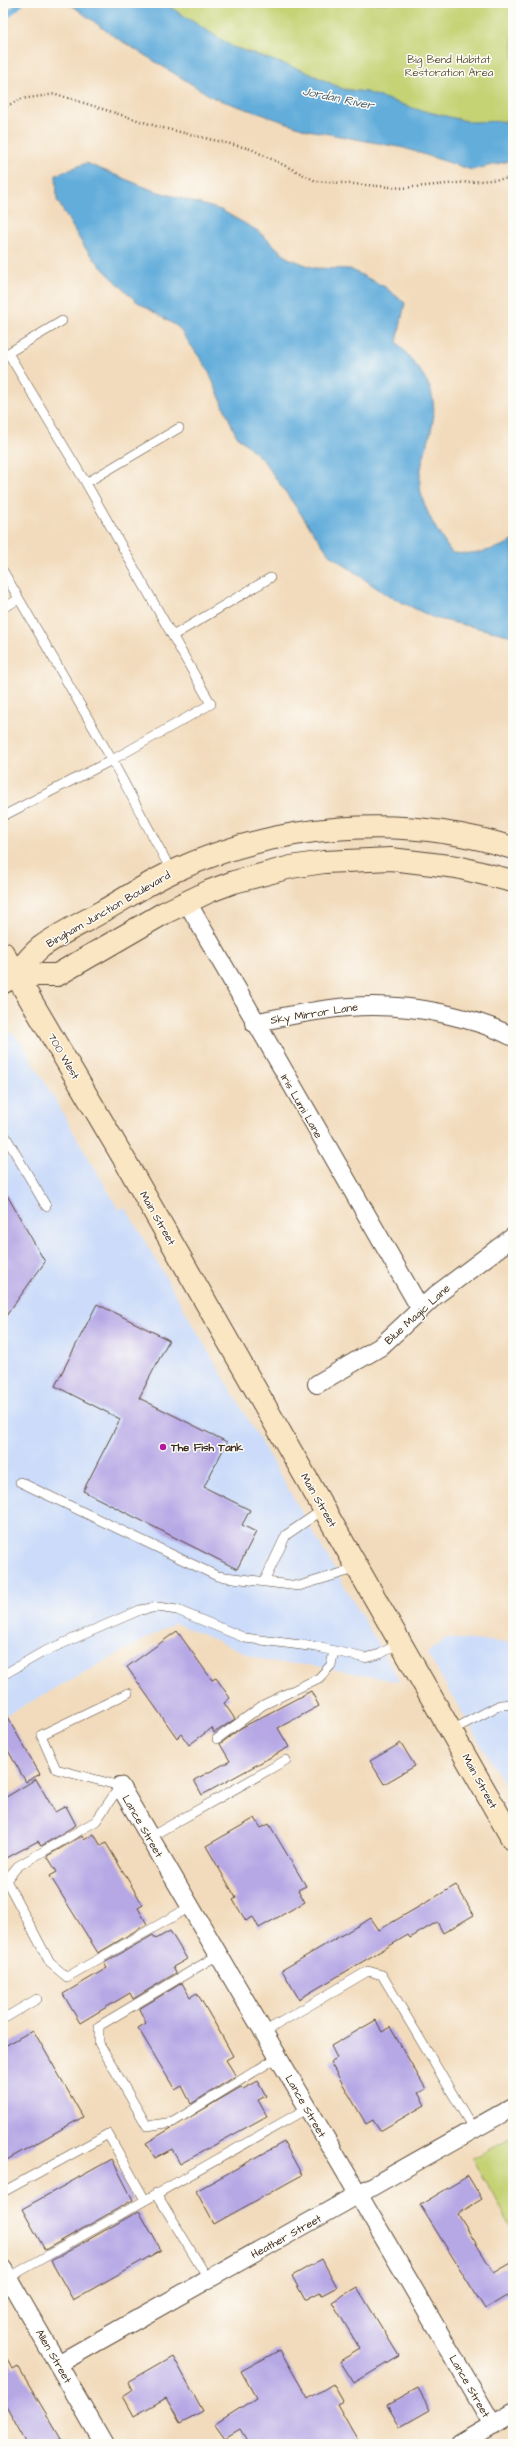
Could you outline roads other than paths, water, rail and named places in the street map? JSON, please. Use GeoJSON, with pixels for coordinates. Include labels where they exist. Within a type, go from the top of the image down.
{"type":"FeatureCollection","features":[{"type":"Feature","properties":{"kind":"main road","name":"Bingham Junction Boulevard"},"geometry":{"type":"LineString","coordinates":[[10,979],[40,948],[172,872],[226,851],[273,838],[354,828],[382,827],[429,830],[475,838],[513,848]]}},
{"type":"Feature","properties":{"kind":"main road"},"geometry":{"type":"LineString","coordinates":[[10,979],[57,975],[186,902],[228,884],[261,874],[317,863],[358,859],[425,861],[457,866],[513,882]]}},
{"type":"Feature","properties":{"kind":"main road","name":"700 West"},"geometry":{"type":"LineString","coordinates":[[3,953],[10,979],[124,1159]]}},
{"type":"Feature","properties":{"kind":"main road","name":"Main Street"},"geometry":{"type":"LineString","coordinates":[[124,1159],[452,1730],[513,1840]]}},
{"type":"Feature","properties":{"kind":"street","name":"Iris Lumi Lane"},"geometry":{"type":"LineString","coordinates":[[186,902],[420,1308]]}},
{"type":"Feature","properties":{"kind":"street","name":"Sky Mirror Lane"},"geometry":{"type":"LineString","coordinates":[[254,1022],[349,1006],[395,1006],[468,1019],[513,1037]]}},
{"type":"Feature","properties":{"kind":"street","name":"Blue Magic Lane"},"geometry":{"type":"LineString","coordinates":[[317,1384],[380,1347],[420,1308],[513,1236]]}},
{"type":"Feature","properties":{"kind":"street","name":"Lance Street"},"geometry":{"type":"LineString","coordinates":[[120,1786],[493,2425]]}},
{"type":"Feature","properties":{"kind":"street","name":"Heather Street"},"geometry":{"type":"LineString","coordinates":[[58,2364],[513,2108]]}},
{"type":"Feature","properties":{"kind":"street","name":"Allen Street"},"geometry":{"type":"LineString","coordinates":[[6,2273],[104,2444]]}},
{"type":"Feature","properties":{"kind":"street"},"geometry":{"type":"LineString","coordinates":[[460,2444],[513,2413]]}},
{"type":"Feature","properties":{"kind":"lane"},"geometry":{"type":"LineString","coordinates":[[3,816],[112,760],[211,704],[174,635],[86,483],[5,355],[62,321]]}},
{"type":"Feature","properties":{"kind":"lane"},"geometry":{"type":"LineString","coordinates":[[86,483],[179,428]]}},
{"type":"Feature","properties":{"kind":"lane"},"geometry":{"type":"LineString","coordinates":[[3,571],[112,760],[172,872]]}},
{"type":"Feature","properties":{"kind":"lane"},"geometry":{"type":"LineString","coordinates":[[174,635],[270,578]]}},
{"type":"Feature","properties":{"kind":"lane"},"geometry":{"type":"LineString","coordinates":[[3,608],[19,599]]}},
{"type":"Feature","properties":{"kind":"lane"},"geometry":{"type":"LineString","coordinates":[[3,1132],[46,1206]]}},
{"type":"Feature","properties":{"kind":"lane"},"geometry":{"type":"LineString","coordinates":[[20,1482],[216,1576],[299,1586],[358,1568]]}},
{"type":"Feature","properties":{"kind":"lane"},"geometry":{"type":"LineString","coordinates":[[264,1582],[286,1534],[324,1509]]}},
{"type":"Feature","properties":{"kind":"lane"},"geometry":{"type":"LineString","coordinates":[[3,1675],[43,1652],[140,1610],[158,1607],[177,1610],[245,1638],[334,1651],[366,1658],[373,1657],[401,1642]]}},
{"type":"Feature","properties":{"kind":"lane"},"geometry":{"type":"LineString","coordinates":[[217,1739],[262,1705],[320,1678],[331,1665],[334,1651]]}},
{"type":"Feature","properties":{"kind":"lane"},"geometry":{"type":"LineString","coordinates":[[128,1693],[41,1735],[56,1768],[120,1786],[96,1822],[18,1866],[6,1880],[50,1963],[67,1977],[190,1906]]}},
{"type":"Feature","properties":{"kind":"lane"},"geometry":{"type":"LineString","coordinates":[[452,1730],[500,1705],[513,1704]]}},
{"type":"Feature","properties":{"kind":"lane"},"geometry":{"type":"LineString","coordinates":[[150,1837],[286,1760]]}},
{"type":"Feature","properties":{"kind":"lane"},"geometry":{"type":"LineString","coordinates":[[218,1955],[99,2026],[98,2043],[147,2126],[173,2122],[278,2057]]}},
{"type":"Feature","properties":{"kind":"lane"},"geometry":{"type":"LineString","coordinates":[[264,2032],[368,1971],[382,1975],[474,2130]]}},
{"type":"Feature","properties":{"kind":"lane"},"geometry":{"type":"LineString","coordinates":[[3,2019],[37,1999]]}},
{"type":"Feature","properties":{"kind":"lane"},"geometry":{"type":"LineString","coordinates":[[6,2273],[145,2200],[308,2108]]}},
{"type":"Feature","properties":{"kind":"lane"},"geometry":{"type":"LineString","coordinates":[[3,2192],[108,2134],[145,2200]]}},
{"type":"Feature","properties":{"kind":"lane"},"geometry":{"type":"LineString","coordinates":[[156,2193],[208,2279]]}},
{"type":"Feature","properties":{"kind":"water","name":"Jordan River"},"geometry":{"type":"Polygon","coordinates":[[[69,3],[164,3],[233,47],[302,70],[343,89],[366,92],[416,109],[471,122],[513,121],[513,160],[472,170],[404,148],[308,130],[214,98],[112,35],[69,3]]]}},
{"type":"Feature","properties":{"kind":"water"},"geometry":{"type":"Polygon","coordinates":[[[86,163],[152,190],[221,210],[258,231],[288,258],[314,268],[350,269],[385,287],[405,303],[397,342],[418,367],[427,382],[434,406],[432,426],[420,476],[420,485],[425,506],[435,527],[452,553],[483,552],[513,541],[513,636],[434,618],[385,594],[329,554],[263,460],[236,435],[207,368],[178,327],[136,301],[102,268],[83,245],[57,200],[56,175],[86,163]]]}},
{"type":"Feature","properties":{"kind":"waterway"},"geometry":{"type":"LineString","coordinates":[[3,19],[21,3]]}},
{"type":"Feature","properties":{"kind":"place","name":"The Fish Tank"},"geometry":{"type":"Point","coordinates":[163,1447]}},
{"type":"Feature","properties":{"kind":"park label","name":"Big Bend Habitat Restoration Area"},"geometry":{"type":"Point","coordinates":[449,65]}}]}
